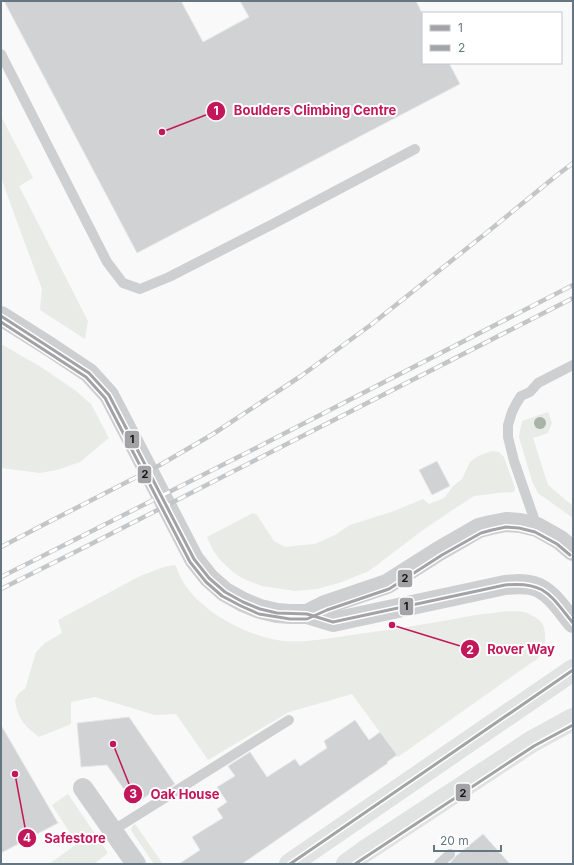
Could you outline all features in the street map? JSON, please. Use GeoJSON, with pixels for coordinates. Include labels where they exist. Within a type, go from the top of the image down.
{"type":"FeatureCollection","features":[{"type":"Feature","properties":{"kind":"main road"},"geometry":{"type":"LineString","coordinates":[[290,864],[573,670]]}},
{"type":"Feature","properties":{"kind":"main road"},"geometry":{"type":"LineString","coordinates":[[347,864],[531,742],[573,719]]}},
{"type":"Feature","properties":{"kind":"street"},"geometry":{"type":"LineString","coordinates":[[1,316],[89,374],[109,395],[194,559],[209,578],[225,592],[243,602],[277,613],[308,614],[333,622],[505,585],[523,584],[535,586],[548,594],[573,623]]}},
{"type":"Feature","properties":{"kind":"street"},"geometry":{"type":"LineString","coordinates":[[308,614],[325,604],[387,584],[479,528],[506,522],[520,523],[536,527],[560,540],[573,551]]}},
{"type":"Feature","properties":{"kind":"street"},"geometry":{"type":"LineString","coordinates":[[83,788],[136,864]]}},
{"type":"Feature","properties":{"kind":"lane"},"geometry":{"type":"LineString","coordinates":[[1,54],[107,262],[123,283],[140,289],[169,277],[259,231],[415,148]]}},
{"type":"Feature","properties":{"kind":"lane"},"geometry":{"type":"LineString","coordinates":[[536,527],[514,461],[508,436],[508,425],[512,412],[521,396],[530,392],[538,383],[573,365]]}},
{"type":"Feature","properties":{"kind":"lane"},"geometry":{"type":"LineString","coordinates":[[112,831],[289,720]]}},
{"type":"Feature","properties":{"kind":"lane"},"geometry":{"type":"LineString","coordinates":[[439,864],[450,854]]}},
{"type":"Feature","properties":{"kind":"shaded area"},"geometry":{"type":"Polygon","coordinates":[[[1,116],[33,178],[19,186],[88,321],[85,339],[40,310],[42,289],[1,177],[1,116]]]}},
{"type":"Feature","properties":{"kind":"shaded area"},"geometry":{"type":"Polygon","coordinates":[[[1,344],[41,367],[76,391],[91,404],[109,438],[80,462],[57,470],[40,473],[1,468],[1,344]]]}},
{"type":"Feature","properties":{"kind":"shaded area"},"geometry":{"type":"Polygon","coordinates":[[[548,412],[552,423],[548,433],[533,438],[548,485],[573,506],[573,518],[538,493],[532,481],[519,437],[522,421],[548,412]]]}},
{"type":"Feature","properties":{"kind":"shaded area"},"geometry":{"type":"Polygon","coordinates":[[[492,451],[499,452],[504,457],[515,488],[514,492],[474,496],[423,530],[369,571],[339,583],[317,589],[295,591],[262,586],[244,579],[233,572],[220,560],[207,537],[253,513],[257,515],[274,541],[285,547],[315,544],[335,535],[350,525],[394,511],[423,499],[429,504],[444,498],[453,486],[462,479],[470,462],[478,456],[492,451]]]}},
{"type":"Feature","properties":{"kind":"shaded area"},"geometry":{"type":"Polygon","coordinates":[[[175,565],[186,586],[196,599],[207,608],[231,624],[271,639],[303,641],[322,639],[475,615],[505,611],[520,611],[534,616],[542,623],[545,630],[545,644],[542,652],[536,660],[398,757],[352,694],[289,712],[208,760],[176,714],[155,715],[95,697],[71,702],[71,724],[39,737],[29,729],[22,722],[15,700],[19,693],[25,689],[36,652],[45,643],[62,633],[58,620],[140,576],[164,567],[175,565]]]}},
{"type":"Feature","properties":{"kind":"shaded area"},"geometry":{"type":"Polygon","coordinates":[[[68,794],[108,853],[94,864],[49,864],[77,844],[52,805],[68,794]]]}},
{"type":"Feature","properties":{"kind":"shaded area"},"geometry":{"type":"Polygon","coordinates":[[[135,824],[163,864],[154,864],[132,832],[131,829],[135,824]]]}},
{"type":"Feature","properties":{"kind":"building"},"geometry":{"type":"Polygon","coordinates":[[[4,1],[181,1],[203,42],[249,17],[240,1],[416,1],[422,13],[422,64],[450,64],[460,84],[137,253],[4,1]]]}},
{"type":"Feature","properties":{"kind":"building"},"geometry":{"type":"Polygon","coordinates":[[[437,461],[450,486],[432,495],[419,470],[437,461]]]}},
{"type":"Feature","properties":{"kind":"building"},"geometry":{"type":"Polygon","coordinates":[[[129,717],[175,784],[161,793],[157,788],[135,805],[107,765],[81,767],[77,723],[129,717]]]}},
{"type":"Feature","properties":{"kind":"building"},"geometry":{"type":"Polygon","coordinates":[[[355,720],[369,740],[380,732],[397,755],[387,762],[388,763],[242,864],[179,864],[200,850],[192,837],[223,818],[217,809],[227,802],[217,787],[235,776],[228,766],[250,752],[267,777],[295,759],[300,766],[327,748],[324,741],[355,720]]]}},
{"type":"Feature","properties":{"kind":"building"},"geometry":{"type":"Polygon","coordinates":[[[1,725],[58,823],[1,853],[1,725]]]}},
{"type":"Feature","properties":{"kind":"building"},"geometry":{"type":"Polygon","coordinates":[[[483,834],[510,864],[449,864],[456,856],[483,834]]]}},
{"type":"Feature","properties":{"kind":"railway"},"geometry":{"type":"LineString","coordinates":[[1,547],[160,465],[213,434],[301,376],[372,324],[573,163]]}},
{"type":"Feature","properties":{"kind":"railway"},"geometry":{"type":"LineString","coordinates":[[1,577],[573,285]]}},
{"type":"Feature","properties":{"kind":"railway"},"geometry":{"type":"LineString","coordinates":[[1,589],[573,298]]}},
{"type":"Feature","properties":{"kind":"transit line","name":"1"},"geometry":{"type":"LineString","coordinates":[[1,316],[89,373],[109,395],[194,559],[209,578],[225,592],[243,602],[260,609],[277,613],[307,614],[333,622],[505,585],[518,584],[529,585],[545,592],[573,623]]}},
{"type":"Feature","properties":{"kind":"transit line","name":"2"},"geometry":{"type":"LineString","coordinates":[[1,322],[86,377],[105,398],[190,562],[206,582],[222,596],[259,614],[290,619],[307,619],[327,610],[389,589],[442,555],[481,533],[506,527],[519,528],[535,532],[557,544],[570,555]]}},
{"type":"Feature","properties":{"kind":"transit line","name":"1"},"geometry":{"type":"LineString","coordinates":[[290,864],[573,670]]}},
{"type":"Feature","properties":{"kind":"transit line","name":"2"},"geometry":{"type":"LineString","coordinates":[[355,864],[534,746],[573,725]]}},
{"type":"Feature","properties":{"kind":"place","name":"Boulders Climbing Centre"},"geometry":{"type":"Point","coordinates":[162,132]}},
{"type":"Feature","properties":{"kind":"place","name":"Rover Way"},"geometry":{"type":"Point","coordinates":[392,625]}},
{"type":"Feature","properties":{"kind":"place","name":"Oak House"},"geometry":{"type":"Point","coordinates":[113,744]}},
{"type":"Feature","properties":{"kind":"place","name":"Safestore"},"geometry":{"type":"Point","coordinates":[15,774]}}]}
